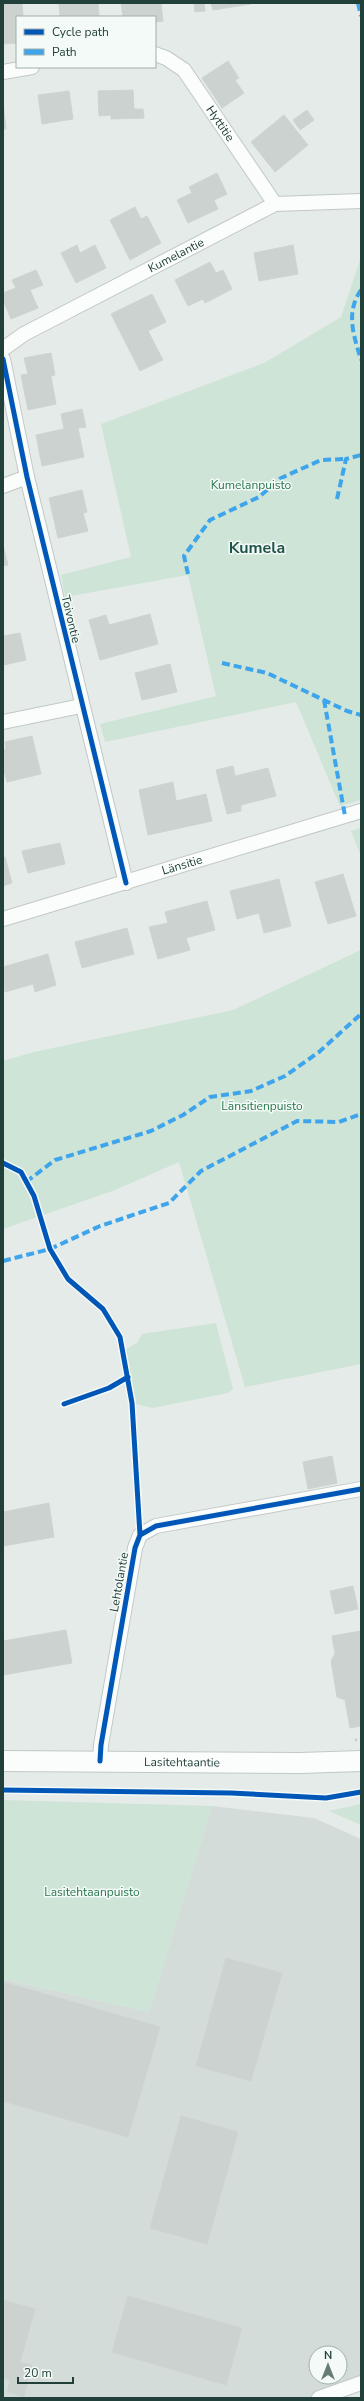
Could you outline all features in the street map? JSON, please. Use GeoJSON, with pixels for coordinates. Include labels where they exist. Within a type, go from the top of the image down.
{"type":"FeatureCollection","features":[{"type":"Feature","properties":{"kind":"street","name":"Hyttitie"},"geometry":{"type":"LineString","coordinates":[[156,54],[166,58],[184,70],[275,204]]}},
{"type":"Feature","properties":{"kind":"street"},"geometry":{"type":"LineString","coordinates":[[3,72],[26,68]]}},
{"type":"Feature","properties":{"kind":"street","name":"Kumelantie"},"geometry":{"type":"LineString","coordinates":[[3,349],[24,334],[275,204],[361,201]]}},
{"type":"Feature","properties":{"kind":"street","name":"Toivontie"},"geometry":{"type":"LineString","coordinates":[[3,359],[26,477],[81,706],[126,883]]}},
{"type":"Feature","properties":{"kind":"street"},"geometry":{"type":"LineString","coordinates":[[3,486],[26,477]]}},
{"type":"Feature","properties":{"kind":"street"},"geometry":{"type":"LineString","coordinates":[[3,722],[81,706]]}},
{"type":"Feature","properties":{"kind":"street","name":"Länsitie"},"geometry":{"type":"LineString","coordinates":[[3,919],[361,811]]}},
{"type":"Feature","properties":{"kind":"street","name":"Lehtolantie"},"geometry":{"type":"LineString","coordinates":[[100,1761],[101,1745],[135,1548],[140,1535],[156,1526],[361,1489]]}},
{"type":"Feature","properties":{"kind":"street","name":"Lasitehtaantie"},"geometry":{"type":"LineString","coordinates":[[3,1761],[361,1761]]}},
{"type":"Feature","properties":{"kind":"street"},"geometry":{"type":"LineString","coordinates":[[319,2398],[361,2383]]}},
{"type":"Feature","properties":{"kind":"shaded area"},"geometry":{"type":"Polygon","coordinates":[[[212,1806],[314,1818],[361,1839],[361,2383],[319,2398],[3,2398],[3,1979],[149,2012],[212,1806]]]}},
{"type":"Feature","properties":{"kind":"green space","name":"Kumelanpuisto"},"geometry":{"type":"Polygon","coordinates":[[[361,257],[361,800],[340,806],[296,702],[105,742],[100,724],[216,696],[188,575],[65,597],[61,575],[131,557],[101,424],[264,363],[341,317],[361,257]]]}},
{"type":"Feature","properties":{"kind":"green space"},"geometry":{"type":"Polygon","coordinates":[[[361,828],[361,856],[351,831],[361,828]]]}},
{"type":"Feature","properties":{"kind":"green space","name":"Länsitienpuisto"},"geometry":{"type":"Polygon","coordinates":[[[361,950],[361,1364],[245,1387],[179,1162],[115,1190],[3,1229],[3,1061],[34,1052],[233,1010],[361,950]]]}},
{"type":"Feature","properties":{"kind":"green space"},"geometry":{"type":"Polygon","coordinates":[[[216,1323],[233,1389],[228,1393],[152,1408],[132,1403],[123,1351],[138,1342],[142,1334],[216,1323]]]}},
{"type":"Feature","properties":{"kind":"green space","name":"Lasitehtaanpuisto"},"geometry":{"type":"Polygon","coordinates":[[[3,1800],[212,1806],[149,2012],[3,1979],[3,1800]]]}},
{"type":"Feature","properties":{"kind":"green space"},"geometry":{"type":"Polygon","coordinates":[[[361,1804],[361,1825],[329,1811],[361,1804]]]}},
{"type":"Feature","properties":{"kind":"building"},"geometry":{"type":"Polygon","coordinates":[[[3,3],[22,3],[23,16],[16,16],[16,43],[3,44],[3,3]]]}},
{"type":"Feature","properties":{"kind":"building"},"geometry":{"type":"Polygon","coordinates":[[[98,3],[99,16],[60,16],[59,4],[98,3]]]}},
{"type":"Feature","properties":{"kind":"building"},"geometry":{"type":"Polygon","coordinates":[[[121,3],[161,3],[163,21],[156,22],[156,16],[123,16],[121,3]]]}},
{"type":"Feature","properties":{"kind":"building"},"geometry":{"type":"Polygon","coordinates":[[[194,3],[204,3],[205,11],[195,12],[194,3]]]}},
{"type":"Feature","properties":{"kind":"building"},"geometry":{"type":"Polygon","coordinates":[[[211,3],[251,3],[251,4],[213,10],[211,3]]]}},
{"type":"Feature","properties":{"kind":"building"},"geometry":{"type":"Polygon","coordinates":[[[228,61],[239,78],[235,80],[244,93],[222,108],[202,78],[228,61]]]}},
{"type":"Feature","properties":{"kind":"building"},"geometry":{"type":"Polygon","coordinates":[[[133,90],[134,109],[143,109],[144,118],[111,119],[111,115],[99,116],[98,91],[133,90]]]}},
{"type":"Feature","properties":{"kind":"building"},"geometry":{"type":"Polygon","coordinates":[[[69,91],[73,119],[42,124],[38,95],[69,91]]]}},
{"type":"Feature","properties":{"kind":"building"},"geometry":{"type":"Polygon","coordinates":[[[3,101],[6,129],[3,129],[3,101]]]}},
{"type":"Feature","properties":{"kind":"building"},"geometry":{"type":"Polygon","coordinates":[[[307,110],[314,120],[300,130],[293,120],[307,110]]]}},
{"type":"Feature","properties":{"kind":"building"},"geometry":{"type":"Polygon","coordinates":[[[284,115],[308,145],[275,172],[251,142],[284,115]]]}},
{"type":"Feature","properties":{"kind":"building"},"geometry":{"type":"Polygon","coordinates":[[[217,173],[227,194],[214,200],[218,209],[188,223],[177,200],[192,193],[189,187],[217,173]]]}},
{"type":"Feature","properties":{"kind":"building"},"geometry":{"type":"Polygon","coordinates":[[[135,207],[141,219],[147,216],[161,243],[130,260],[110,220],[135,207]]]}},
{"type":"Feature","properties":{"kind":"building"},"geometry":{"type":"Polygon","coordinates":[[[77,245],[80,253],[95,245],[106,268],[76,283],[61,253],[77,245]]]}},
{"type":"Feature","properties":{"kind":"building"},"geometry":{"type":"Polygon","coordinates":[[[293,245],[298,274],[259,281],[254,253],[293,245]]]}},
{"type":"Feature","properties":{"kind":"building"},"geometry":{"type":"Polygon","coordinates":[[[210,262],[216,273],[223,270],[232,289],[205,303],[203,299],[188,306],[175,280],[210,262]]]}},
{"type":"Feature","properties":{"kind":"building"},"geometry":{"type":"Polygon","coordinates":[[[36,270],[43,285],[30,290],[38,308],[11,319],[3,300],[3,293],[16,288],[12,280],[36,270]]]}},
{"type":"Feature","properties":{"kind":"building"},"geometry":{"type":"Polygon","coordinates":[[[152,294],[166,322],[148,331],[163,360],[140,371],[111,314],[152,294]]]}},
{"type":"Feature","properties":{"kind":"building"},"geometry":{"type":"Polygon","coordinates":[[[51,353],[55,375],[51,376],[56,404],[28,410],[21,375],[28,374],[24,358],[51,353]]]}},
{"type":"Feature","properties":{"kind":"building"},"geometry":{"type":"Polygon","coordinates":[[[82,409],[86,427],[78,428],[84,457],[42,466],[36,435],[64,429],[61,414],[82,409]]]}},
{"type":"Feature","properties":{"kind":"building"},"geometry":{"type":"Polygon","coordinates":[[[82,490],[87,512],[83,513],[88,531],[58,538],[49,498],[82,490]]]}},
{"type":"Feature","properties":{"kind":"building"},"geometry":{"type":"Polygon","coordinates":[[[3,545],[8,565],[3,566],[3,545]]]}},
{"type":"Feature","properties":{"kind":"building"},"geometry":{"type":"Polygon","coordinates":[[[150,614],[158,644],[100,660],[89,620],[106,615],[109,625],[150,614]]]}},
{"type":"Feature","properties":{"kind":"building"},"geometry":{"type":"Polygon","coordinates":[[[20,633],[26,660],[4,665],[3,636],[20,633]]]}},
{"type":"Feature","properties":{"kind":"building"},"geometry":{"type":"Polygon","coordinates":[[[170,664],[177,692],[142,700],[135,673],[170,664]]]}},
{"type":"Feature","properties":{"kind":"building"},"geometry":{"type":"Polygon","coordinates":[[[32,736],[41,774],[7,782],[3,767],[3,750],[6,749],[5,742],[32,736]]]}},
{"type":"Feature","properties":{"kind":"building"},"geometry":{"type":"Polygon","coordinates":[[[233,766],[235,776],[268,768],[276,796],[241,805],[241,811],[227,814],[216,770],[233,766]]]}},
{"type":"Feature","properties":{"kind":"building"},"geometry":{"type":"Polygon","coordinates":[[[173,782],[176,801],[206,794],[212,821],[148,835],[139,790],[173,782]]]}},
{"type":"Feature","properties":{"kind":"building"},"geometry":{"type":"Polygon","coordinates":[[[60,843],[65,864],[28,873],[22,851],[60,843]]]}},
{"type":"Feature","properties":{"kind":"building"},"geometry":{"type":"Polygon","coordinates":[[[3,857],[5,857],[12,883],[3,886],[3,857]]]}},
{"type":"Feature","properties":{"kind":"building"},"geometry":{"type":"Polygon","coordinates":[[[343,874],[356,916],[328,924],[315,882],[343,874]]]}},
{"type":"Feature","properties":{"kind":"building"},"geometry":{"type":"Polygon","coordinates":[[[279,879],[291,926],[264,933],[259,913],[237,919],[230,891],[279,879]]]}},
{"type":"Feature","properties":{"kind":"building"},"geometry":{"type":"Polygon","coordinates":[[[207,901],[215,930],[186,938],[190,950],[158,959],[149,927],[168,923],[165,912],[207,901]]]}},
{"type":"Feature","properties":{"kind":"building"},"geometry":{"type":"Polygon","coordinates":[[[127,928],[134,954],[82,968],[75,942],[127,928]]]}},
{"type":"Feature","properties":{"kind":"building"},"geometry":{"type":"Polygon","coordinates":[[[48,954],[56,985],[35,992],[33,984],[5,992],[3,967],[48,954]]]}},
{"type":"Feature","properties":{"kind":"building"},"geometry":{"type":"Polygon","coordinates":[[[332,1456],[337,1483],[308,1489],[303,1462],[332,1456]]]}},
{"type":"Feature","properties":{"kind":"building"},"geometry":{"type":"Polygon","coordinates":[[[49,1503],[54,1537],[3,1546],[3,1512],[49,1503]]]}},
{"type":"Feature","properties":{"kind":"building"},"geometry":{"type":"Polygon","coordinates":[[[353,1586],[358,1609],[335,1614],[330,1591],[353,1586]]]}},
{"type":"Feature","properties":{"kind":"building"},"geometry":{"type":"Polygon","coordinates":[[[66,1630],[72,1663],[3,1675],[3,1641],[66,1630]]]}},
{"type":"Feature","properties":{"kind":"building"},"geometry":{"type":"Polygon","coordinates":[[[361,1631],[361,1726],[350,1728],[345,1700],[337,1697],[331,1661],[335,1654],[332,1636],[361,1631]]]}},
{"type":"Feature","properties":{"kind":"building"},"geometry":{"type":"Polygon","coordinates":[[[226,1958],[282,1973],[251,2081],[196,2066],[226,1958]]]}},
{"type":"Feature","properties":{"kind":"building"},"geometry":{"type":"Polygon","coordinates":[[[3,1982],[160,2027],[128,2137],[3,2101],[3,1982]]]}},
{"type":"Feature","properties":{"kind":"building"},"geometry":{"type":"Polygon","coordinates":[[[181,2116],[238,2132],[207,2244],[150,2228],[181,2116]]]}},
{"type":"Feature","properties":{"kind":"building"},"geometry":{"type":"Polygon","coordinates":[[[128,2296],[242,2328],[226,2385],[112,2352],[128,2296]]]}},
{"type":"Feature","properties":{"kind":"building"},"geometry":{"type":"Polygon","coordinates":[[[3,2300],[35,2309],[20,2362],[32,2365],[24,2397],[7,2392],[10,2380],[3,2378],[3,2300]]]}},
{"type":"Feature","properties":{"kind":"marked path"},"geometry":{"type":"LineString","coordinates":[[358,3],[361,16]]}},
{"type":"Feature","properties":{"kind":"marked path"},"geometry":{"type":"LineString","coordinates":[[361,290],[353,307],[352,316],[352,325],[361,360]]}},
{"type":"Feature","properties":{"kind":"marked path"},"geometry":{"type":"LineString","coordinates":[[337,499],[346,459],[361,455]]}},
{"type":"Feature","properties":{"kind":"marked path"},"geometry":{"type":"LineString","coordinates":[[188,574],[184,556],[210,520],[259,497],[281,478],[321,460],[346,459]]}},
{"type":"Feature","properties":{"kind":"marked path"},"geometry":{"type":"LineString","coordinates":[[222,663],[267,673],[347,711],[361,715]]}},
{"type":"Feature","properties":{"kind":"marked path"},"geometry":{"type":"LineString","coordinates":[[324,700],[345,816]]}},
{"type":"Feature","properties":{"kind":"marked path"},"geometry":{"type":"LineString","coordinates":[[26,1182],[55,1160],[151,1131],[183,1115],[210,1097],[251,1091],[285,1076],[319,1052],[361,1014]]}},
{"type":"Feature","properties":{"kind":"marked path"},"geometry":{"type":"LineString","coordinates":[[3,1261],[50,1249],[100,1226],[169,1203],[201,1171],[297,1121],[339,1122],[361,1114]]}},
{"type":"Feature","properties":{"kind":"cycle path"},"geometry":{"type":"LineString","coordinates":[[3,359],[27,477],[126,883]]}},
{"type":"Feature","properties":{"kind":"cycle path"},"geometry":{"type":"LineString","coordinates":[[3,1163],[21,1172],[34,1196],[50,1249],[68,1279],[103,1309],[120,1337],[132,1403],[140,1535]]}},
{"type":"Feature","properties":{"kind":"cycle path"},"geometry":{"type":"LineString","coordinates":[[64,1404],[109,1388],[128,1377]]}},
{"type":"Feature","properties":{"kind":"cycle path"},"geometry":{"type":"LineString","coordinates":[[100,1761],[101,1745],[135,1548],[140,1535],[156,1526],[361,1489]]}},
{"type":"Feature","properties":{"kind":"cycle path"},"geometry":{"type":"LineString","coordinates":[[3,1790],[231,1793],[326,1798],[361,1792]]}},
{"type":"Feature","properties":{"kind":"district","name":"Kumela"},"geometry":{"type":"Point","coordinates":[257,547]}}]}
